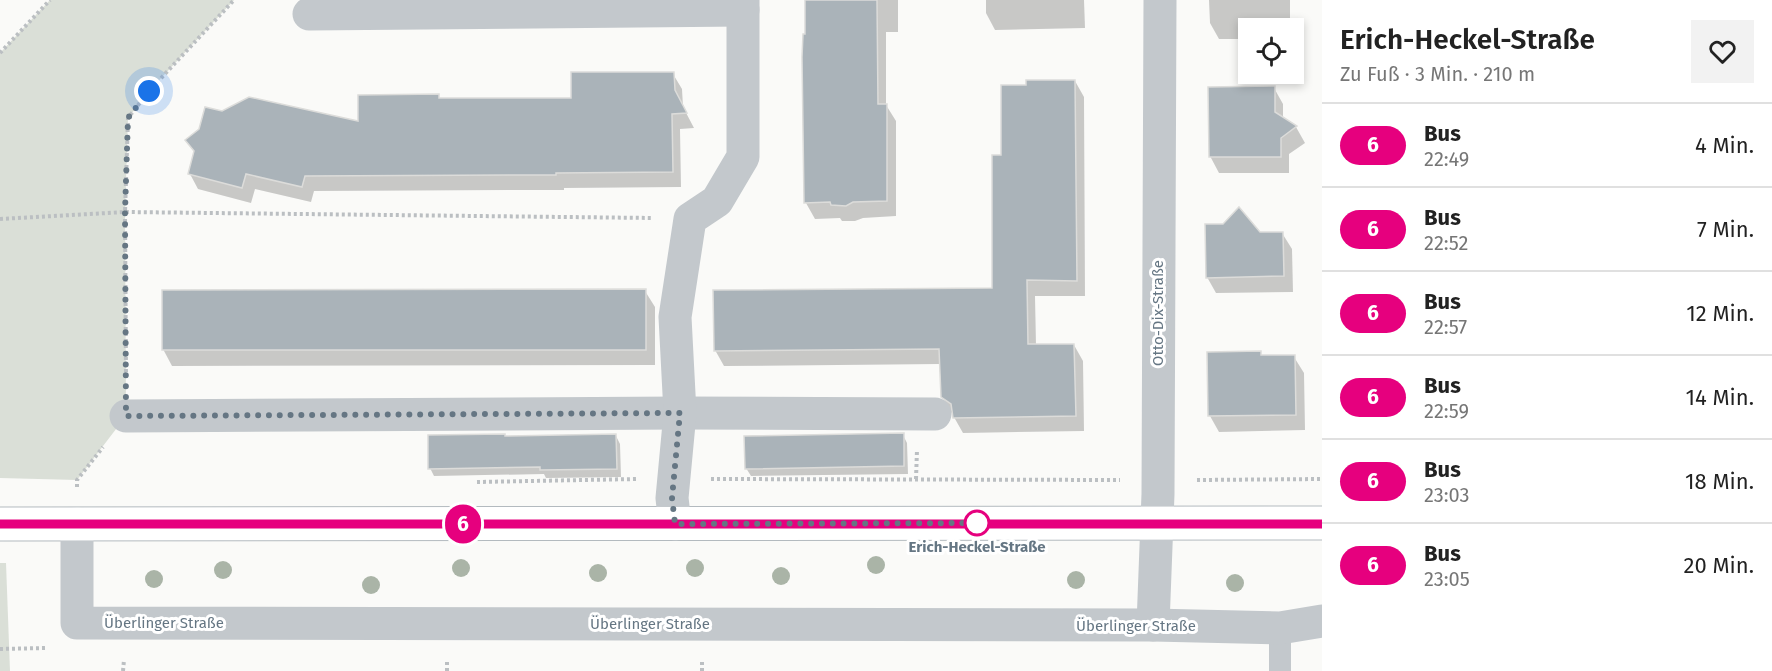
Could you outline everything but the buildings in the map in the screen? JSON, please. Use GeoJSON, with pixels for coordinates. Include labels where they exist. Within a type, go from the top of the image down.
{"type":"FeatureCollection","features":[{"type":"Feature","properties":{"kind":"street","name":"Otto-Dix-Straße"},"geometry":{"type":"LineString","coordinates":[[1153,625],[1158,524],[1160,0]]}},
{"type":"Feature","properties":{"kind":"street"},"geometry":{"type":"LineString","coordinates":[[309,14],[743,5],[742,157],[717,201],[690,219],[675,317],[680,413],[672,498],[675,524]]}},
{"type":"Feature","properties":{"kind":"street"},"geometry":{"type":"LineString","coordinates":[[126,416],[935,414]]}},
{"type":"Feature","properties":{"kind":"street"},"geometry":{"type":"LineString","coordinates":[[0,524],[1322,524]]}},
{"type":"Feature","properties":{"kind":"street","name":"Überlinger Straße"},"geometry":{"type":"LineString","coordinates":[[77,524],[77,623],[1153,625],[1280,628],[1322,621]]}},
{"type":"Feature","properties":{"kind":"lane"},"geometry":{"type":"LineString","coordinates":[[1280,628],[1280,671]]}},
{"type":"Feature","properties":{"kind":"path"},"geometry":{"type":"LineString","coordinates":[[0,53],[50,0]]}},
{"type":"Feature","properties":{"kind":"path"},"geometry":{"type":"LineString","coordinates":[[77,524],[77,480],[126,416],[125,212],[128,118],[149,91],[234,0]]}},
{"type":"Feature","properties":{"kind":"path"},"geometry":{"type":"LineString","coordinates":[[0,219],[125,212],[690,219]]}},
{"type":"Feature","properties":{"kind":"path"},"geometry":{"type":"LineString","coordinates":[[0,649],[53,648]]}},
{"type":"Feature","properties":{"kind":"shaded area"},"geometry":{"type":"Polygon","coordinates":[[[50,0],[234,0],[149,91],[128,118],[125,212],[126,416],[77,480],[0,478],[0,53],[50,0]]]}},
{"type":"Feature","properties":{"kind":"shaded area"},"geometry":{"type":"Polygon","coordinates":[[[0,563],[6,563],[10,671],[0,671],[0,563]]]}},
{"type":"Feature","properties":{"kind":"bus line","name":"6"},"geometry":{"type":"LineString","coordinates":[[0,524],[1322,524]]}},
{"type":"Feature","properties":{"kind":"place","name":"Erich-Heckel-Straße"},"geometry":{"type":"Point","coordinates":[977,523]}},
{"type":"Feature","properties":{"kind":"route"},"geometry":{"type":"LineString","coordinates":[[149,91],[128,118],[125,212],[126,416],[680,413],[672,498],[675,524],[980,523],[977,523]]}}]}
